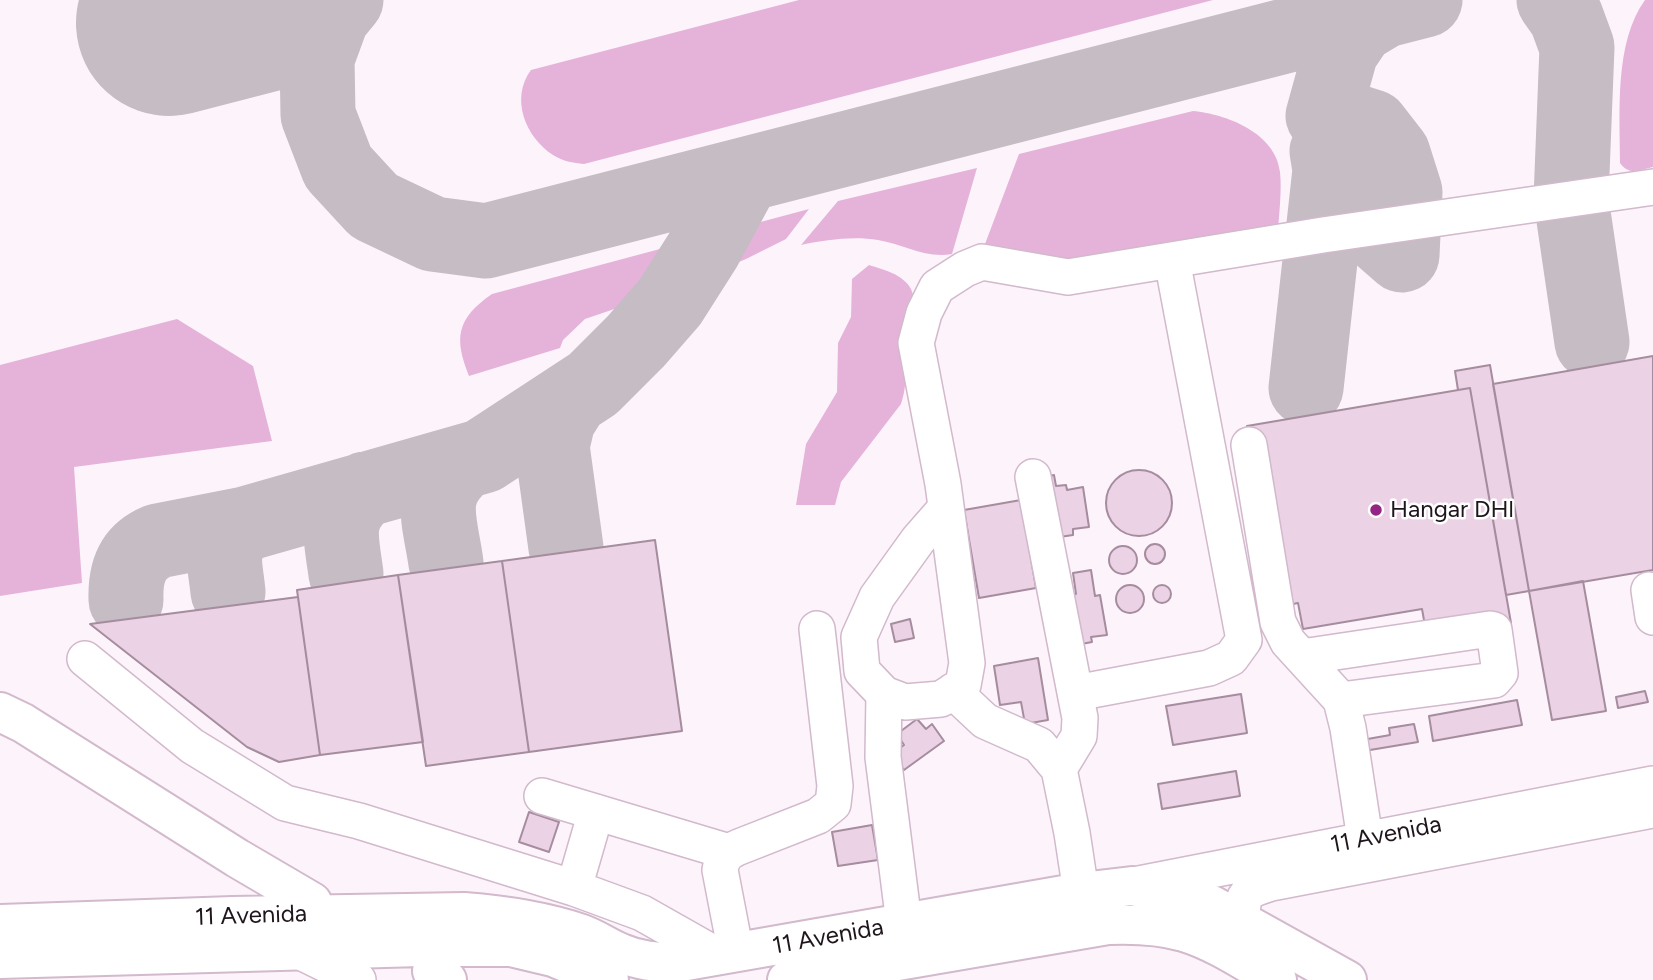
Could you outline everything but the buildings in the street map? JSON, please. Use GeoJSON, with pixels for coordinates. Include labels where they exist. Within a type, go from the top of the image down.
{"type":"FeatureCollection","features":[{"type":"Feature","properties":{"kind":"main road"},"geometry":{"type":"LineString","coordinates":[[0,712],[23,723],[312,902]]}},
{"type":"Feature","properties":{"kind":"main road"},"geometry":{"type":"LineString","coordinates":[[177,820],[242,901]]}},
{"type":"Feature","properties":{"kind":"main road","name":"11 Avenida"},"geometry":{"type":"LineString","coordinates":[[0,924],[219,916],[464,912],[541,922],[584,935],[623,954],[648,962],[675,963],[1081,891],[1132,886]]}},
{"type":"Feature","properties":{"kind":"main road"},"geometry":{"type":"LineString","coordinates":[[1132,886],[1184,895],[1212,905],[1347,980]]}},
{"type":"Feature","properties":{"kind":"main road","name":"11 Avenida"},"geometry":{"type":"LineString","coordinates":[[787,980],[1108,925],[1142,924],[1184,932],[1222,949],[1277,980]]}},
{"type":"Feature","properties":{"kind":"main road","name":"11 Avenida"},"geometry":{"type":"LineString","coordinates":[[0,959],[284,968],[511,947],[553,957],[609,980]]}},
{"type":"Feature","properties":{"kind":"lane"},"geometry":{"type":"LineString","coordinates":[[946,508],[918,540],[877,597],[859,637],[862,671],[884,694],[905,702],[941,699],[963,685],[967,663],[946,508],[916,343],[923,313],[937,287],[965,269],[982,262],[1068,277],[1323,235],[1653,187]]}},
{"type":"Feature","properties":{"kind":"lane"},"geometry":{"type":"LineString","coordinates":[[1076,693],[1209,668],[1231,658],[1244,640],[1172,260]]}},
{"type":"Feature","properties":{"kind":"lane"},"geometry":{"type":"LineString","coordinates":[[1249,445],[1278,622],[1288,642],[1341,700],[1348,728],[1365,839]]}},
{"type":"Feature","properties":{"kind":"lane"},"geometry":{"type":"LineString","coordinates":[[1033,477],[1080,718],[1079,736],[1059,769]]}},
{"type":"Feature","properties":{"kind":"lane"},"geometry":{"type":"LineString","coordinates":[[727,955],[720,870],[722,859],[729,852],[818,816],[833,804],[835,786],[817,629]]}},
{"type":"Feature","properties":{"kind":"lane"},"geometry":{"type":"LineString","coordinates":[[1302,657],[1494,630],[1500,673],[1494,680],[1341,700]]}},
{"type":"Feature","properties":{"kind":"lane"},"geometry":{"type":"LineString","coordinates":[[85,659],[192,746],[285,803],[359,821],[574,888],[642,913],[727,955]]}},
{"type":"Feature","properties":{"kind":"lane"},"geometry":{"type":"LineString","coordinates":[[953,691],[985,722],[1039,745],[1059,769],[1081,891]]}},
{"type":"Feature","properties":{"kind":"lane"},"geometry":{"type":"LineString","coordinates":[[884,694],[883,757],[904,923]]}},
{"type":"Feature","properties":{"kind":"lane","name":"11 Avenida"},"geometry":{"type":"LineString","coordinates":[[1132,886],[1653,784]]}},
{"type":"Feature","properties":{"kind":"lane"},"geometry":{"type":"LineString","coordinates":[[542,796],[729,852]]}},
{"type":"Feature","properties":{"kind":"lane","name":"11 Avenida"},"geometry":{"type":"LineString","coordinates":[[1243,922],[1241,905],[1244,896],[1253,889],[1271,883],[1653,810]]}},
{"type":"Feature","properties":{"kind":"lane"},"geometry":{"type":"LineString","coordinates":[[574,888],[596,812]]}},
{"type":"Feature","properties":{"kind":"lane"},"geometry":{"type":"LineString","coordinates":[[284,968],[358,980]]}},
{"type":"Feature","properties":{"kind":"shaded area"},"geometry":{"type":"Polygon","coordinates":[[[799,0],[1213,0],[584,164],[553,155],[528,128],[521,104],[525,81],[531,70],[799,0]]]}},
{"type":"Feature","properties":{"kind":"shaded area"},"geometry":{"type":"Polygon","coordinates":[[[1645,0],[1653,0],[1653,167],[1631,171],[1620,163],[1621,79],[1628,37],[1645,0]]]}},
{"type":"Feature","properties":{"kind":"shaded area"},"geometry":{"type":"Polygon","coordinates":[[[1193,111],[1234,121],[1259,136],[1269,146],[1280,172],[1278,232],[1103,261],[1025,256],[985,244],[1019,154],[1193,111]]]}},
{"type":"Feature","properties":{"kind":"shaded area"},"geometry":{"type":"Polygon","coordinates":[[[977,168],[952,254],[924,253],[887,242],[859,238],[801,245],[838,201],[977,168]]]}},
{"type":"Feature","properties":{"kind":"shaded area"},"geometry":{"type":"Polygon","coordinates":[[[809,209],[786,239],[746,259],[682,286],[585,319],[563,340],[560,348],[469,376],[461,351],[461,330],[471,312],[492,294],[809,209]]]}},
{"type":"Feature","properties":{"kind":"shaded area"},"geometry":{"type":"Polygon","coordinates":[[[869,265],[898,276],[908,284],[913,297],[901,404],[841,482],[835,505],[796,505],[806,444],[837,392],[838,343],[851,317],[852,279],[869,265]]]}},
{"type":"Feature","properties":{"kind":"shaded area"},"geometry":{"type":"Polygon","coordinates":[[[177,319],[253,366],[272,441],[74,467],[82,583],[0,596],[0,365],[177,319]]]}},
{"type":"Feature","properties":{"kind":"taxiway"},"geometry":{"type":"LineString","coordinates":[[346,0],[332,17],[317,58],[318,115],[338,167],[374,206],[433,234],[486,241],[1425,0]]}},
{"type":"Feature","properties":{"kind":"taxiway"},"geometry":{"type":"LineString","coordinates":[[1554,0],[1566,17],[1577,47],[1571,199],[1592,342]]}},
{"type":"Feature","properties":{"kind":"taxiway"},"geometry":{"type":"LineString","coordinates":[[1330,170],[1346,206],[1402,255],[1405,192],[1393,154],[1372,127],[1323,116],[1341,51],[1358,26],[1383,11]]}},
{"type":"Feature","properties":{"kind":"taxiway"},"geometry":{"type":"LineString","coordinates":[[1306,388],[1330,170],[1327,151]]}},
{"type":"Feature","properties":{"kind":"taxiway"},"geometry":{"type":"LineString","coordinates":[[126,600],[127,581],[132,564],[142,551],[158,541],[245,524],[483,456],[593,384],[670,302],[747,174]]}},
{"type":"Feature","properties":{"kind":"taxiway"},"geometry":{"type":"LineString","coordinates":[[566,548],[552,446],[558,420],[570,401]]}},
{"type":"Feature","properties":{"kind":"taxiway"},"geometry":{"type":"LineString","coordinates":[[446,563],[438,508],[443,486],[462,463]]}},
{"type":"Feature","properties":{"kind":"taxiway"},"geometry":{"type":"LineString","coordinates":[[346,574],[341,538],[344,518],[355,499],[365,489]]}},
{"type":"Feature","properties":{"kind":"taxiway"},"geometry":{"type":"LineString","coordinates":[[228,592],[225,555],[230,539],[245,524]]}},
{"type":"Feature","properties":{"kind":"runway"},"geometry":{"type":"LineString","coordinates":[[169,23],[258,0]]}},
{"type":"Feature","properties":{"kind":"place","name":"Hangar DHl"},"geometry":{"type":"Point","coordinates":[1376,510]}}]}
